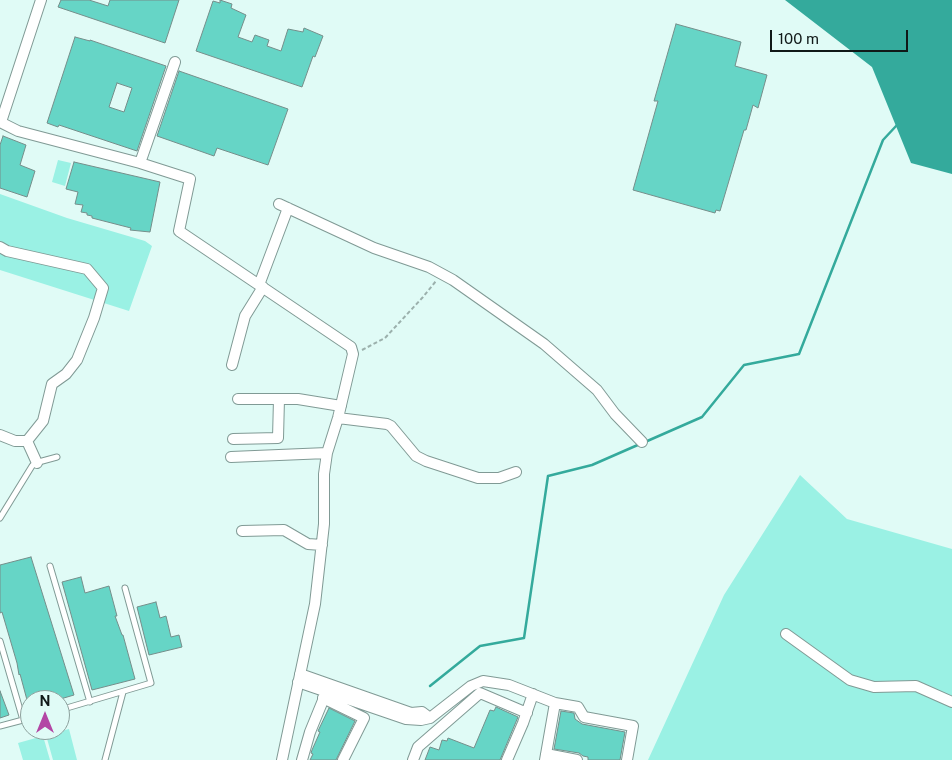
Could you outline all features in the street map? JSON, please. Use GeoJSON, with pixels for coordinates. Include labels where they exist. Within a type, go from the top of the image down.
{"type":"FeatureCollection","features":[{"type":"Feature","properties":{"kind":"street"},"geometry":{"type":"LineString","coordinates":[[41,0],[0,122],[18,131],[190,179],[179,231],[350,347],[353,354],[338,418],[327,452],[324,474],[324,524],[315,604],[282,760]]}},
{"type":"Feature","properties":{"kind":"street"},"geometry":{"type":"LineString","coordinates":[[140,164],[175,62]]}},
{"type":"Feature","properties":{"kind":"street"},"geometry":{"type":"LineString","coordinates":[[232,365],[245,316],[261,286],[284,206],[374,248],[428,267],[442,274],[544,344],[597,390],[615,414],[642,442]]}},
{"type":"Feature","properties":{"kind":"street"},"geometry":{"type":"LineString","coordinates":[[0,247],[7,251],[86,269],[103,288],[94,318],[77,360],[66,374],[52,384],[43,421],[27,441]]}},
{"type":"Feature","properties":{"kind":"street"},"geometry":{"type":"LineString","coordinates":[[238,398],[298,398],[341,406]]}},
{"type":"Feature","properties":{"kind":"street"},"geometry":{"type":"LineString","coordinates":[[233,439],[278,438],[279,398]]}},
{"type":"Feature","properties":{"kind":"street"},"geometry":{"type":"LineString","coordinates":[[338,418],[387,424],[391,426],[416,456],[478,478],[498,478],[516,472]]}},
{"type":"Feature","properties":{"kind":"street"},"geometry":{"type":"LineString","coordinates":[[0,436],[15,441],[27,441]]}},
{"type":"Feature","properties":{"kind":"street"},"geometry":{"type":"LineString","coordinates":[[27,441],[37,463]]}},
{"type":"Feature","properties":{"kind":"street"},"geometry":{"type":"LineString","coordinates":[[231,457],[327,452]]}},
{"type":"Feature","properties":{"kind":"street"},"geometry":{"type":"LineString","coordinates":[[242,532],[284,530],[308,544],[322,545]]}},
{"type":"Feature","properties":{"kind":"street"},"geometry":{"type":"LineString","coordinates":[[786,634],[850,680],[874,687],[916,686],[952,702]]}},
{"type":"Feature","properties":{"kind":"street"},"geometry":{"type":"LineString","coordinates":[[299,678],[364,718],[343,760]]}},
{"type":"Feature","properties":{"kind":"street"},"geometry":{"type":"LineString","coordinates":[[299,678],[410,713],[422,712],[430,718]]}},
{"type":"Feature","properties":{"kind":"street"},"geometry":{"type":"LineString","coordinates":[[325,695],[406,719],[421,720],[430,718],[471,686],[484,681],[509,684],[555,703],[578,707],[584,717],[633,726],[627,760]]}},
{"type":"Feature","properties":{"kind":"street"},"geometry":{"type":"LineString","coordinates":[[413,760],[418,747],[480,693],[527,714]]}},
{"type":"Feature","properties":{"kind":"street"},"geometry":{"type":"LineString","coordinates":[[507,760],[527,714],[533,694]]}},
{"type":"Feature","properties":{"kind":"street"},"geometry":{"type":"LineString","coordinates":[[302,760],[310,732],[325,695]]}},
{"type":"Feature","properties":{"kind":"street"},"geometry":{"type":"LineString","coordinates":[[555,703],[546,757],[577,760]]}},
{"type":"Feature","properties":{"kind":"lane"},"geometry":{"type":"LineString","coordinates":[[0,518],[32,466],[57,457]]}},
{"type":"Feature","properties":{"kind":"lane"},"geometry":{"type":"LineString","coordinates":[[50,566],[90,702]]}},
{"type":"Feature","properties":{"kind":"lane"},"geometry":{"type":"LineString","coordinates":[[70,707],[151,683],[125,588]]}},
{"type":"Feature","properties":{"kind":"lane"},"geometry":{"type":"LineString","coordinates":[[0,640],[20,710]]}},
{"type":"Feature","properties":{"kind":"lane"},"geometry":{"type":"LineString","coordinates":[[105,760],[123,692]]}},
{"type":"Feature","properties":{"kind":"lane"},"geometry":{"type":"LineString","coordinates":[[0,726],[20,721]]}},
{"type":"Feature","properties":{"kind":"path"},"geometry":{"type":"LineString","coordinates":[[353,354],[385,338],[424,297],[442,274]]}},
{"type":"Feature","properties":{"kind":"shaded area"},"geometry":{"type":"Polygon","coordinates":[[[785,0],[952,0],[952,174],[911,163],[872,67],[785,0]]]}},
{"type":"Feature","properties":{"kind":"shaded area"},"geometry":{"type":"Polygon","coordinates":[[[58,160],[71,163],[65,186],[52,182],[58,160]]]}},
{"type":"Feature","properties":{"kind":"shaded area"},"geometry":{"type":"Polygon","coordinates":[[[0,194],[67,218],[145,241],[152,246],[129,311],[0,270],[0,194]]]}},
{"type":"Feature","properties":{"kind":"shaded area"},"geometry":{"type":"Polygon","coordinates":[[[800,475],[847,519],[952,549],[952,760],[648,760],[724,595],[800,475]]]}},
{"type":"Feature","properties":{"kind":"shaded area"},"geometry":{"type":"Polygon","coordinates":[[[70,733],[77,760],[53,760],[47,740],[70,740],[70,733]]]}},
{"type":"Feature","properties":{"kind":"shaded area"},"geometry":{"type":"Polygon","coordinates":[[[29,740],[44,740],[50,760],[23,760],[18,743],[29,740]]]}},
{"type":"Feature","properties":{"kind":"building"},"geometry":{"type":"Polygon","coordinates":[[[61,0],[89,0],[108,6],[110,0],[179,0],[165,43],[58,7],[61,0]]]}},
{"type":"Feature","properties":{"kind":"building"},"geometry":{"type":"Polygon","coordinates":[[[220,0],[232,4],[231,8],[246,15],[238,37],[252,42],[255,35],[269,40],[267,46],[281,51],[288,29],[303,32],[304,28],[323,36],[315,57],[313,56],[302,87],[196,51],[213,1],[220,3],[220,0]]]}},
{"type":"Feature","properties":{"kind":"building"},"geometry":{"type":"Polygon","coordinates":[[[676,24],[741,42],[735,66],[767,75],[758,108],[753,105],[746,130],[744,130],[720,211],[716,210],[715,213],[633,190],[658,101],[654,101],[676,24]]]}},
{"type":"Feature","properties":{"kind":"building"},"geometry":{"type":"Polygon","coordinates":[[[75,37],[90,40],[166,66],[137,151],[59,125],[58,127],[47,123],[75,37]],[[117,83],[109,107],[124,112],[132,88],[117,83]]]}},
{"type":"Feature","properties":{"kind":"building"},"geometry":{"type":"Polygon","coordinates":[[[179,71],[288,109],[268,165],[217,148],[214,156],[157,136],[179,71]]]}},
{"type":"Feature","properties":{"kind":"building"},"geometry":{"type":"Polygon","coordinates":[[[3,136],[26,145],[20,165],[35,171],[27,197],[0,188],[0,145],[3,136]]]}},
{"type":"Feature","properties":{"kind":"building"},"geometry":{"type":"Polygon","coordinates":[[[74,162],[160,182],[150,232],[130,230],[131,228],[92,218],[87,213],[81,212],[83,205],[75,204],[78,192],[66,189],[74,162]]]}},
{"type":"Feature","properties":{"kind":"building"},"geometry":{"type":"Polygon","coordinates":[[[31,557],[74,695],[70,696],[70,690],[24,690],[2,612],[0,613],[0,565],[31,557]]]}},
{"type":"Feature","properties":{"kind":"building"},"geometry":{"type":"Polygon","coordinates":[[[81,577],[85,593],[109,586],[117,616],[115,616],[123,635],[135,679],[92,690],[62,582],[81,577]]]}},
{"type":"Feature","properties":{"kind":"building"},"geometry":{"type":"Polygon","coordinates":[[[156,602],[160,618],[166,616],[171,637],[179,635],[182,647],[149,655],[137,607],[156,602]]]}},
{"type":"Feature","properties":{"kind":"building"},"geometry":{"type":"Polygon","coordinates":[[[0,691],[9,715],[0,718],[0,691]]]}},
{"type":"Feature","properties":{"kind":"building"},"geometry":{"type":"Polygon","coordinates":[[[496,707],[518,717],[500,760],[425,760],[430,747],[439,750],[442,740],[447,741],[448,738],[474,748],[490,710],[494,711],[496,707]]]}},
{"type":"Feature","properties":{"kind":"building"},"geometry":{"type":"Polygon","coordinates":[[[329,708],[355,721],[336,760],[310,760],[320,732],[318,731],[329,708]]]}},
{"type":"Feature","properties":{"kind":"building"},"geometry":{"type":"Polygon","coordinates":[[[561,711],[574,713],[575,719],[582,724],[625,732],[620,760],[588,760],[588,757],[579,753],[554,749],[561,711]]]}},
{"type":"Feature","properties":{"kind":"waterway"},"geometry":{"type":"LineString","coordinates":[[645,442],[702,417],[744,365],[799,354],[883,140],[897,125]]}},
{"type":"Feature","properties":{"kind":"waterway"},"geometry":{"type":"LineString","coordinates":[[430,686],[480,646],[524,638],[548,476],[592,465],[640,444]]}}]}
